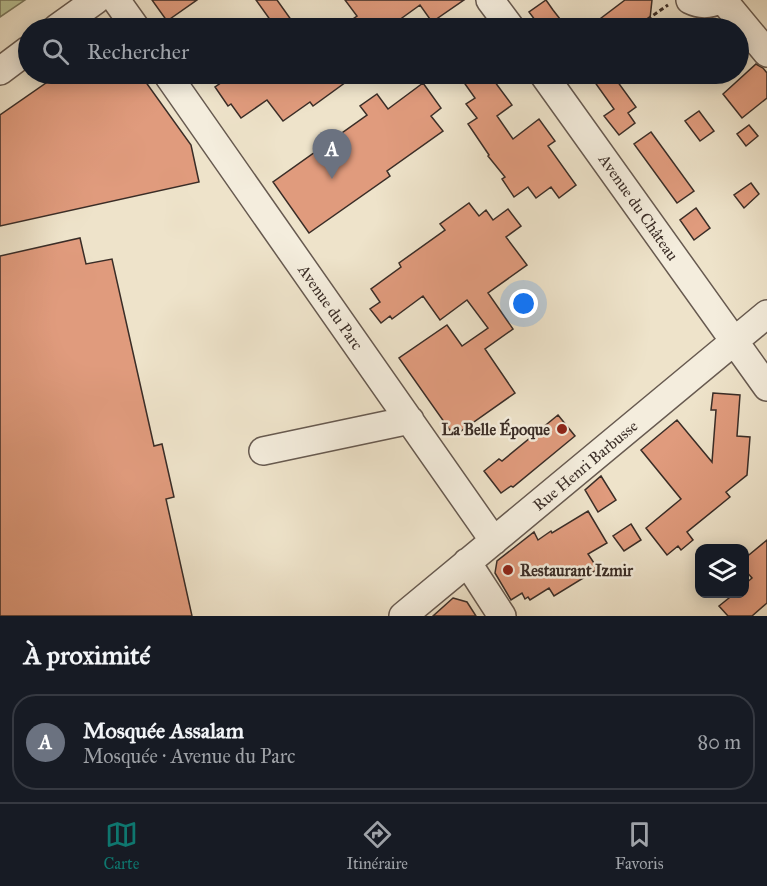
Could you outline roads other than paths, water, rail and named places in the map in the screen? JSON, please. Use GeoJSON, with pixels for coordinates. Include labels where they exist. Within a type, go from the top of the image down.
{"type":"FeatureCollection","features":[{"type":"Feature","properties":{"kind":"street"},"geometry":{"type":"LineString","coordinates":[[71,18],[96,0]]}},
{"type":"Feature","properties":{"kind":"street"},"geometry":{"type":"LineString","coordinates":[[116,0],[129,18]]}},
{"type":"Feature","properties":{"kind":"street"},"geometry":{"type":"LineString","coordinates":[[490,0],[504,18]]}},
{"type":"Feature","properties":{"kind":"street"},"geometry":{"type":"LineString","coordinates":[[690,0],[701,4],[719,0]]}},
{"type":"Feature","properties":{"kind":"street"},"geometry":{"type":"LineString","coordinates":[[723,0],[738,18]]}},
{"type":"Feature","properties":{"kind":"street"},"geometry":{"type":"LineString","coordinates":[[749,31],[767,53]]}},
{"type":"Feature","properties":{"kind":"street"},"geometry":{"type":"LineString","coordinates":[[0,71],[18,58]]}},
{"type":"Feature","properties":{"kind":"street","name":"Avenue du Parc"},"geometry":{"type":"LineString","coordinates":[[174,84],[494,541]]}},
{"type":"Feature","properties":{"kind":"street","name":"Avenue du Château"},"geometry":{"type":"LineString","coordinates":[[550,84],[734,341],[764,378]]}},
{"type":"Feature","properties":{"kind":"street","name":"Rue Henri Barbusse"},"geometry":{"type":"LineString","coordinates":[[403,616],[767,314]]}},
{"type":"Feature","properties":{"kind":"street"},"geometry":{"type":"LineString","coordinates":[[263,451],[410,420]]}},
{"type":"Feature","properties":{"kind":"street"},"geometry":{"type":"LineString","coordinates":[[467,562],[502,616]]}},
{"type":"Feature","properties":{"kind":"place","name":"Mosquée Assalam"},"geometry":{"type":"Point","coordinates":[332,179]}},
{"type":"Feature","properties":{"kind":"place","name":"La Belle Époque"},"geometry":{"type":"Point","coordinates":[562,429]}},
{"type":"Feature","properties":{"kind":"place","name":"Restaurant Izmir"},"geometry":{"type":"Point","coordinates":[508,570]}}]}
